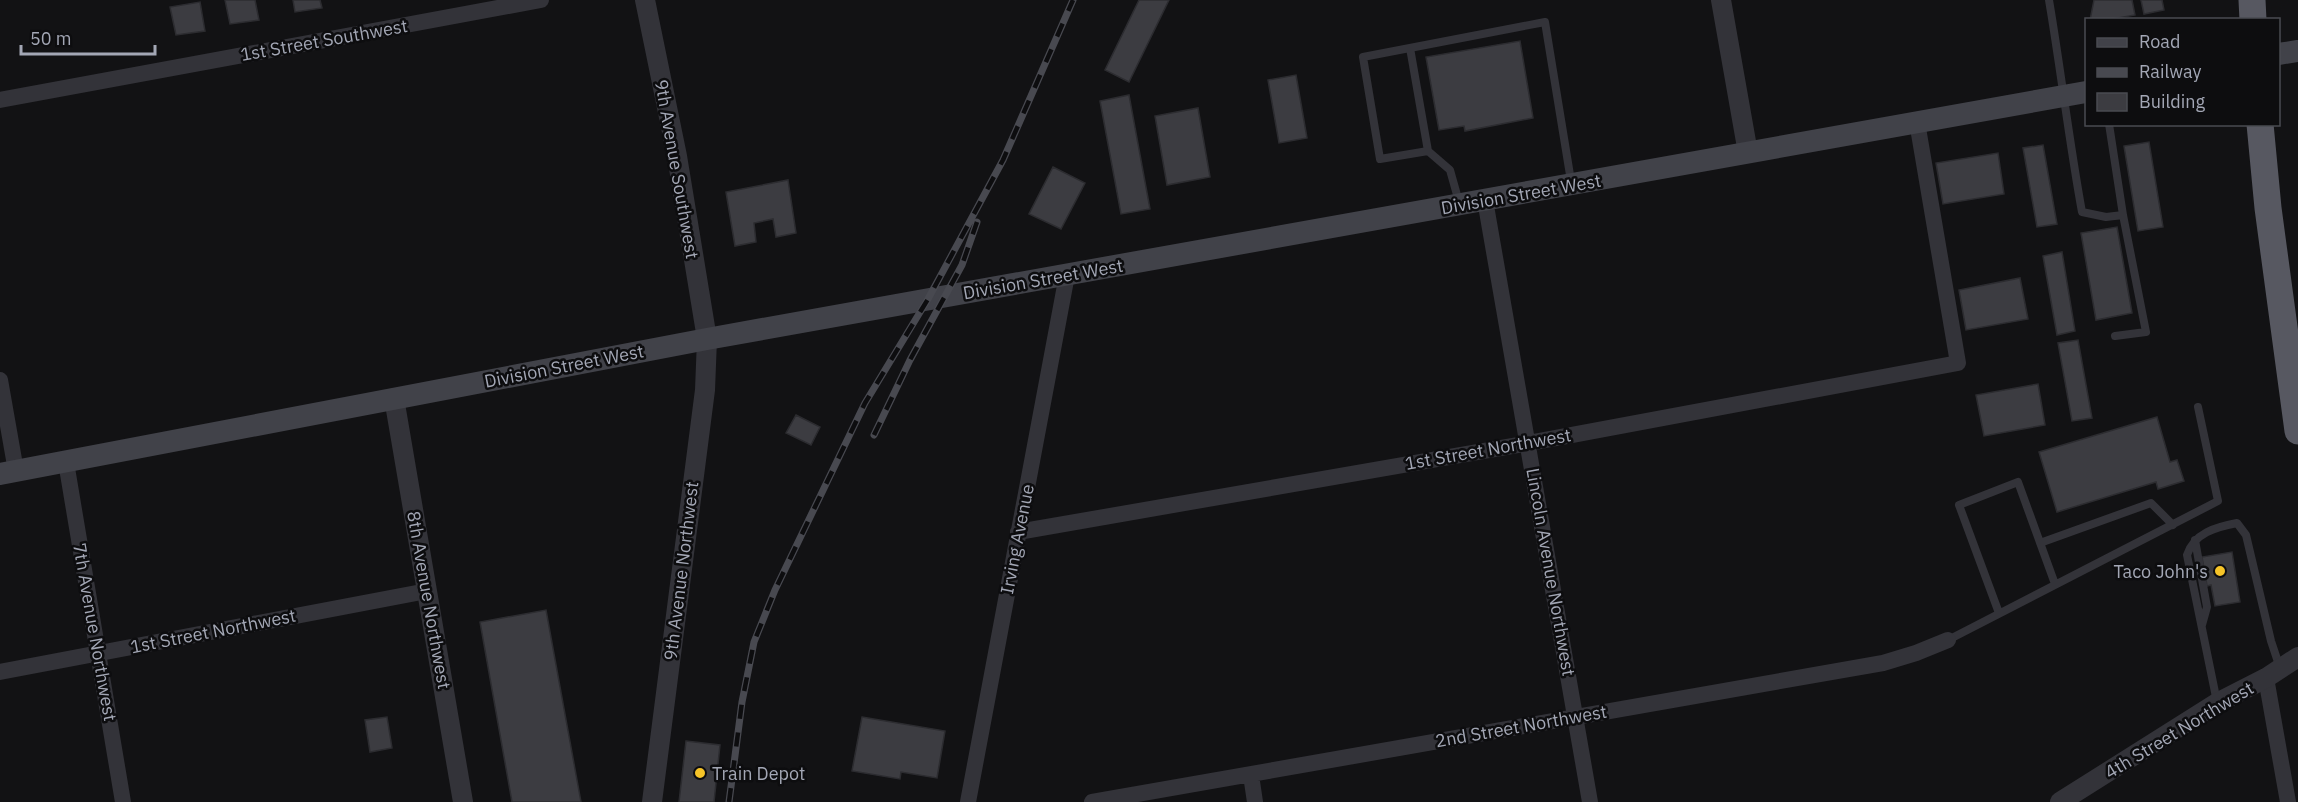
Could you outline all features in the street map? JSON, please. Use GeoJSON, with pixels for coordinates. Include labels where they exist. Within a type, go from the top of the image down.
{"type":"FeatureCollection","features":[{"type":"Feature","properties":{"kind":"highway"},"geometry":{"type":"LineString","coordinates":[[2253,0],[2253,18]]}},
{"type":"Feature","properties":{"kind":"highway"},"geometry":{"type":"LineString","coordinates":[[2260,126],[2268,208],[2298,431]]}},
{"type":"Feature","properties":{"kind":"highway"},"geometry":{"type":"LineString","coordinates":[[2268,208],[2292,291],[2298,324]]}},
{"type":"Feature","properties":{"kind":"main road"},"geometry":{"type":"LineString","coordinates":[[2280,54],[2298,51]]}},
{"type":"Feature","properties":{"kind":"main road","name":"Division Street West"},"geometry":{"type":"LineString","coordinates":[[8,472],[707,339],[2076,94]]}},
{"type":"Feature","properties":{"kind":"street","name":"1st Street Southwest"},"geometry":{"type":"LineString","coordinates":[[0,100],[541,0]]}},
{"type":"Feature","properties":{"kind":"street","name":"9th Avenue Southwest"},"geometry":{"type":"LineString","coordinates":[[645,0],[677,156],[707,339]]}},
{"type":"Feature","properties":{"kind":"street"},"geometry":{"type":"LineString","coordinates":[[1721,0],[1748,153]]}},
{"type":"Feature","properties":{"kind":"street","name":"1st Street Northwest"},"geometry":{"type":"LineString","coordinates":[[1018,532],[1958,363],[1917,122]]}},
{"type":"Feature","properties":{"kind":"street","name":"Lincoln Avenue Northwest"},"geometry":{"type":"LineString","coordinates":[[1485,200],[1590,802]]}},
{"type":"Feature","properties":{"kind":"street","name":"Irving Avenue"},"geometry":{"type":"LineString","coordinates":[[968,802],[1066,275]]}},
{"type":"Feature","properties":{"kind":"street","name":"9th Avenue Northwest"},"geometry":{"type":"LineString","coordinates":[[652,802],[705,390],[707,339]]}},
{"type":"Feature","properties":{"kind":"street"},"geometry":{"type":"LineString","coordinates":[[0,380],[8,472]]}},
{"type":"Feature","properties":{"kind":"street","name":"8th Avenue Northwest"},"geometry":{"type":"LineString","coordinates":[[394,398],[463,802]]}},
{"type":"Feature","properties":{"kind":"street","name":"7th Avenue Northwest"},"geometry":{"type":"LineString","coordinates":[[66,462],[123,802]]}},
{"type":"Feature","properties":{"kind":"street","name":"1st Street Northwest"},"geometry":{"type":"LineString","coordinates":[[0,672],[427,591]]}},
{"type":"Feature","properties":{"kind":"street","name":"2nd Street Northwest"},"geometry":{"type":"LineString","coordinates":[[1092,802],[1883,663],[1917,653],[1948,640]]}},
{"type":"Feature","properties":{"kind":"street","name":"4th Street Northwest"},"geometry":{"type":"LineString","coordinates":[[2060,802],[2217,704],[2298,657]]}},
{"type":"Feature","properties":{"kind":"street"},"geometry":{"type":"LineString","coordinates":[[2273,673],[2288,802]]}},
{"type":"Feature","properties":{"kind":"street"},"geometry":{"type":"LineString","coordinates":[[1251,775],[1255,802]]}},
{"type":"Feature","properties":{"kind":"lane"},"geometry":{"type":"LineString","coordinates":[[2049,0],[2076,94],[2066,123],[2082,212],[2106,217],[2123,215]]}},
{"type":"Feature","properties":{"kind":"lane"},"geometry":{"type":"LineString","coordinates":[[1428,152],[1380,159],[1363,57],[1545,22],[1572,185]]}},
{"type":"Feature","properties":{"kind":"lane"},"geometry":{"type":"LineString","coordinates":[[1410,48],[1428,152],[1450,170],[1459,205]]}},
{"type":"Feature","properties":{"kind":"lane"},"geometry":{"type":"LineString","coordinates":[[2109,126],[2123,215],[2146,333],[2115,336]]}},
{"type":"Feature","properties":{"kind":"lane"},"geometry":{"type":"LineString","coordinates":[[1948,640],[2218,501],[2198,407]]}},
{"type":"Feature","properties":{"kind":"lane"},"geometry":{"type":"LineString","coordinates":[[1999,613],[1959,505],[2018,482],[2055,584]]}},
{"type":"Feature","properties":{"kind":"lane"},"geometry":{"type":"LineString","coordinates":[[2040,543],[2151,502],[2173,525]]}},
{"type":"Feature","properties":{"kind":"lane"},"geometry":{"type":"LineString","coordinates":[[2217,704],[2187,555],[2195,540],[2221,526],[2237,524],[2246,535],[2271,641],[2273,673]]}},
{"type":"Feature","properties":{"kind":"building"},"geometry":{"type":"Polygon","coordinates":[[[225,0],[255,0],[259,20],[230,24],[225,0]]]}},
{"type":"Feature","properties":{"kind":"building"},"geometry":{"type":"Polygon","coordinates":[[[293,0],[320,0],[322,8],[295,12],[293,0]]]}},
{"type":"Feature","properties":{"kind":"building"},"geometry":{"type":"Polygon","coordinates":[[[1139,0],[1169,0],[1129,82],[1105,70],[1139,0]]]}},
{"type":"Feature","properties":{"kind":"building"},"geometry":{"type":"Polygon","coordinates":[[[2094,0],[2132,0],[2135,15],[2118,18],[2090,18],[2094,0]]]}},
{"type":"Feature","properties":{"kind":"building"},"geometry":{"type":"Polygon","coordinates":[[[2141,0],[2162,0],[2164,10],[2144,14],[2141,0]]]}},
{"type":"Feature","properties":{"kind":"building"},"geometry":{"type":"Polygon","coordinates":[[[200,2],[205,31],[176,35],[170,7],[200,2]]]}},
{"type":"Feature","properties":{"kind":"building"},"geometry":{"type":"Polygon","coordinates":[[[1520,41],[1533,118],[1465,131],[1464,126],[1439,130],[1426,57],[1520,41]]]}},
{"type":"Feature","properties":{"kind":"building"},"geometry":{"type":"Polygon","coordinates":[[[1296,75],[1307,138],[1279,143],[1268,80],[1296,75]]]}},
{"type":"Feature","properties":{"kind":"building"},"geometry":{"type":"Polygon","coordinates":[[[1129,95],[1150,209],[1121,214],[1100,101],[1129,95]]]}},
{"type":"Feature","properties":{"kind":"building"},"geometry":{"type":"Polygon","coordinates":[[[1198,108],[1210,177],[1167,185],[1155,116],[1198,108]]]}},
{"type":"Feature","properties":{"kind":"building"},"geometry":{"type":"Polygon","coordinates":[[[2149,142],[2163,227],[2138,231],[2124,146],[2149,142]]]}},
{"type":"Feature","properties":{"kind":"building"},"geometry":{"type":"Polygon","coordinates":[[[2043,145],[2057,224],[2037,227],[2023,148],[2043,145]]]}},
{"type":"Feature","properties":{"kind":"building"},"geometry":{"type":"Polygon","coordinates":[[[1998,153],[2004,194],[1943,204],[1936,163],[1998,153]]]}},
{"type":"Feature","properties":{"kind":"building"},"geometry":{"type":"Polygon","coordinates":[[[1053,167],[1085,183],[1061,229],[1029,214],[1053,167]]]}},
{"type":"Feature","properties":{"kind":"building"},"geometry":{"type":"Polygon","coordinates":[[[788,180],[796,233],[776,237],[773,219],[754,223],[756,242],[735,246],[726,192],[788,180]]]}},
{"type":"Feature","properties":{"kind":"building"},"geometry":{"type":"Polygon","coordinates":[[[2117,227],[2132,313],[2096,320],[2081,233],[2117,227]]]}},
{"type":"Feature","properties":{"kind":"building"},"geometry":{"type":"Polygon","coordinates":[[[2062,252],[2075,331],[2057,335],[2043,256],[2062,252]]]}},
{"type":"Feature","properties":{"kind":"building"},"geometry":{"type":"Polygon","coordinates":[[[2020,278],[2028,319],[1966,330],[1959,290],[2020,278]]]}},
{"type":"Feature","properties":{"kind":"building"},"geometry":{"type":"Polygon","coordinates":[[[2078,340],[2092,418],[2072,421],[2058,343],[2078,340]]]}},
{"type":"Feature","properties":{"kind":"building"},"geometry":{"type":"Polygon","coordinates":[[[2038,384],[2045,425],[1984,436],[1976,395],[2038,384]]]}},
{"type":"Feature","properties":{"kind":"building"},"geometry":{"type":"Polygon","coordinates":[[[796,415],[820,427],[811,445],[786,433],[796,415]]]}},
{"type":"Feature","properties":{"kind":"building"},"geometry":{"type":"Polygon","coordinates":[[[2157,417],[2170,462],[2177,460],[2184,481],[2158,489],[2156,482],[2057,512],[2039,452],[2157,417]]]}},
{"type":"Feature","properties":{"kind":"building","name":"Taco John's"},"geometry":{"type":"Polygon","coordinates":[[[2232,552],[2240,602],[2215,606],[2211,585],[2207,586],[2202,557],[2232,552]]]}},
{"type":"Feature","properties":{"kind":"building"},"geometry":{"type":"Polygon","coordinates":[[[546,610],[581,802],[512,802],[480,622],[546,610]]]}},
{"type":"Feature","properties":{"kind":"building"},"geometry":{"type":"Polygon","coordinates":[[[387,717],[392,748],[370,752],[365,720],[387,717]]]}},
{"type":"Feature","properties":{"kind":"building"},"geometry":{"type":"Polygon","coordinates":[[[862,717],[945,731],[937,778],[901,772],[900,779],[852,771],[862,717]]]}},
{"type":"Feature","properties":{"kind":"building","name":"Train Depot"},"geometry":{"type":"Polygon","coordinates":[[[686,741],[720,745],[714,802],[679,802],[686,741]]]}},
{"type":"Feature","properties":{"kind":"railway"},"geometry":{"type":"LineString","coordinates":[[729,802],[742,702],[754,642],[775,590],[865,403],[928,299],[1003,160],[1073,0]]}},
{"type":"Feature","properties":{"kind":"railway"},"geometry":{"type":"LineString","coordinates":[[874,435],[910,360],[962,265],[977,222]]}},
{"type":"Feature","properties":{"kind":"place","name":"Taco John's"},"geometry":{"type":"Point","coordinates":[2220,571]}},
{"type":"Feature","properties":{"kind":"place","name":"Train Depot"},"geometry":{"type":"Point","coordinates":[700,773]}}]}
